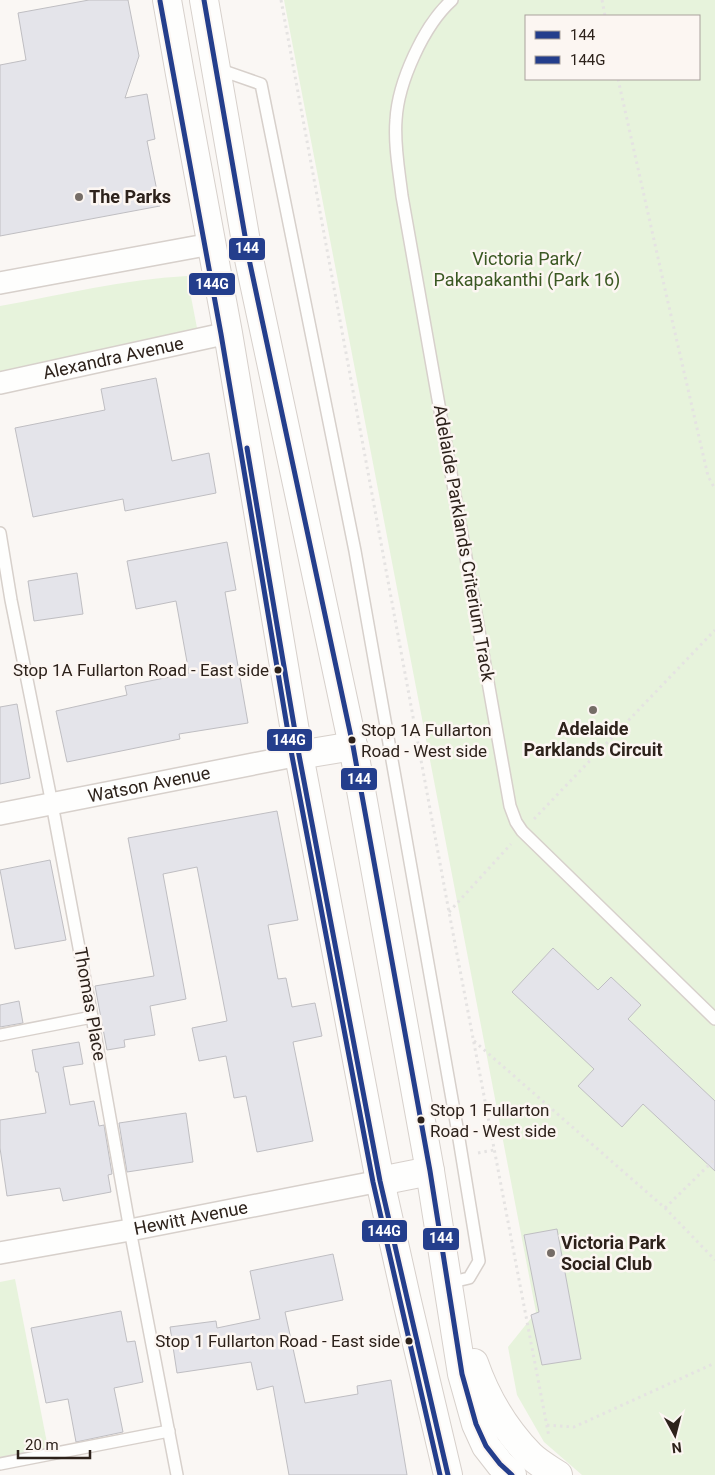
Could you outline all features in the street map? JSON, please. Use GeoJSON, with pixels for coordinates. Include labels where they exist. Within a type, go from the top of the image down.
{"type":"FeatureCollection","features":[{"type":"Feature","properties":{"kind":"highway"},"geometry":{"type":"LineString","coordinates":[[167,0],[228,333],[299,755],[380,1181],[448,1475]]}},
{"type":"Feature","properties":{"kind":"highway"},"geometry":{"type":"LineString","coordinates":[[204,0],[245,240],[353,746],[430,1171],[462,1374],[476,1424],[486,1446],[500,1464],[512,1475]]}},
{"type":"Feature","properties":{"kind":"highway"},"geometry":{"type":"LineString","coordinates":[[228,333],[261,314]]}},
{"type":"Feature","properties":{"kind":"highway"},"geometry":{"type":"LineString","coordinates":[[299,755],[353,746]]}},
{"type":"Feature","properties":{"kind":"highway"},"geometry":{"type":"LineString","coordinates":[[380,1181],[430,1171]]}},
{"type":"Feature","properties":{"kind":"highway"},"geometry":{"type":"LineString","coordinates":[[448,1285],[480,1379],[499,1417],[531,1456],[558,1475]]}},
{"type":"Feature","properties":{"kind":"street"},"geometry":{"type":"LineString","coordinates":[[0,283],[211,244]]}},
{"type":"Feature","properties":{"kind":"street","name":"Alexandra Avenue"},"geometry":{"type":"LineString","coordinates":[[0,383],[228,333]]}},
{"type":"Feature","properties":{"kind":"street","name":"Watson Avenue"},"geometry":{"type":"LineString","coordinates":[[0,814],[299,755]]}},
{"type":"Feature","properties":{"kind":"street","name":"Hewitt Avenue"},"geometry":{"type":"LineString","coordinates":[[0,1253],[130,1230],[380,1181]]}},
{"type":"Feature","properties":{"kind":"lane","name":"Adelaide Parklands Criterium Track"},"geometry":{"type":"LineString","coordinates":[[452,0],[430,28],[417,49],[404,82],[396,118],[396,150],[402,196],[510,806],[516,822],[522,831],[715,1019]]}},
{"type":"Feature","properties":{"kind":"lane"},"geometry":{"type":"LineString","coordinates":[[216,69],[261,84],[355,551],[479,1261],[469,1278],[448,1285]]}},
{"type":"Feature","properties":{"kind":"lane","name":"Thomas Place"},"geometry":{"type":"LineString","coordinates":[[0,533],[5,601],[52,804],[130,1230],[178,1475]]}},
{"type":"Feature","properties":{"kind":"lane"},"geometry":{"type":"LineString","coordinates":[[0,1035],[92,1017]]}},
{"type":"Feature","properties":{"kind":"lane"},"geometry":{"type":"LineString","coordinates":[[0,1464],[169,1432]]}},
{"type":"Feature","properties":{"kind":"path"},"geometry":{"type":"LineString","coordinates":[[281,0],[449,912],[549,1438]]}},
{"type":"Feature","properties":{"kind":"path"},"geometry":{"type":"LineString","coordinates":[[602,0],[605,15]]}},
{"type":"Feature","properties":{"kind":"path"},"geometry":{"type":"LineString","coordinates":[[618,80],[708,476],[715,489]]}},
{"type":"Feature","properties":{"kind":"path"},"geometry":{"type":"LineString","coordinates":[[522,831],[715,630]]}},
{"type":"Feature","properties":{"kind":"path"},"geometry":{"type":"LineString","coordinates":[[449,912],[502,854]]}},
{"type":"Feature","properties":{"kind":"path"},"geometry":{"type":"LineString","coordinates":[[473,1040],[665,1208],[715,1260]]}},
{"type":"Feature","properties":{"kind":"path"},"geometry":{"type":"LineString","coordinates":[[472,1154],[494,1150]]}},
{"type":"Feature","properties":{"kind":"path"},"geometry":{"type":"LineString","coordinates":[[665,1208],[715,1159]]}},
{"type":"Feature","properties":{"kind":"path"},"geometry":{"type":"LineString","coordinates":[[547,1425],[574,1427],[715,1364]]}},
{"type":"Feature","properties":{"kind":"green space","name":"Victoria Park/ Pakapakanthi (Park 16)"},"geometry":{"type":"Polygon","coordinates":[[[284,0],[715,0],[715,1475],[582,1475],[544,1442],[517,1395],[508,1347],[536,1312],[284,0]]]}},
{"type":"Feature","properties":{"kind":"green space"},"geometry":{"type":"Polygon","coordinates":[[[187,276],[197,328],[172,340],[0,372],[0,306],[140,280],[187,276]]]}},
{"type":"Feature","properties":{"kind":"green space"},"geometry":{"type":"Polygon","coordinates":[[[15,1279],[48,1448],[0,1457],[0,1282],[15,1279]]]}},
{"type":"Feature","properties":{"kind":"building"},"geometry":{"type":"Polygon","coordinates":[[[89,0],[128,0],[139,56],[125,98],[147,94],[155,139],[147,141],[160,206],[0,236],[0,65],[26,60],[18,13],[89,0]]]}},
{"type":"Feature","properties":{"kind":"building"},"geometry":{"type":"Polygon","coordinates":[[[156,378],[172,461],[209,453],[216,493],[125,511],[123,499],[33,517],[15,428],[105,410],[101,389],[156,378]]]}},
{"type":"Feature","properties":{"kind":"building"},"geometry":{"type":"Polygon","coordinates":[[[227,542],[236,590],[225,592],[248,723],[179,734],[180,739],[67,762],[56,711],[127,695],[125,686],[189,673],[176,601],[136,609],[127,561],[227,542]]]}},
{"type":"Feature","properties":{"kind":"building"},"geometry":{"type":"Polygon","coordinates":[[[77,573],[83,614],[34,621],[28,581],[77,573]]]}},
{"type":"Feature","properties":{"kind":"building"},"geometry":{"type":"Polygon","coordinates":[[[17,704],[30,778],[0,784],[0,707],[17,704]]]}},
{"type":"Feature","properties":{"kind":"building"},"geometry":{"type":"Polygon","coordinates":[[[277,811],[298,920],[268,925],[278,979],[286,978],[292,1007],[315,1003],[322,1036],[293,1042],[313,1141],[257,1152],[246,1096],[234,1098],[226,1056],[199,1061],[192,1028],[227,1021],[197,867],[163,874],[186,999],[150,1006],[155,1035],[124,1040],[125,1047],[107,1050],[95,986],[154,976],[128,838],[277,811]]]}},
{"type":"Feature","properties":{"kind":"building"},"geometry":{"type":"Polygon","coordinates":[[[50,860],[66,940],[15,949],[0,870],[50,860]]]}},
{"type":"Feature","properties":{"kind":"building"},"geometry":{"type":"Polygon","coordinates":[[[553,948],[598,990],[611,977],[641,1005],[628,1019],[715,1101],[715,1171],[643,1104],[622,1127],[578,1086],[594,1069],[512,992],[553,948]]]}},
{"type":"Feature","properties":{"kind":"building"},"geometry":{"type":"Polygon","coordinates":[[[19,1001],[23,1023],[0,1027],[0,1005],[19,1001]]]}},
{"type":"Feature","properties":{"kind":"building"},"geometry":{"type":"Polygon","coordinates":[[[79,1042],[83,1064],[63,1067],[70,1105],[94,1101],[99,1126],[104,1125],[112,1174],[108,1175],[111,1192],[63,1201],[60,1188],[7,1196],[0,1148],[0,1120],[46,1113],[32,1050],[79,1042]]]}},
{"type":"Feature","properties":{"kind":"building"},"geometry":{"type":"Polygon","coordinates":[[[186,1113],[193,1162],[127,1172],[119,1123],[186,1113]]]}},
{"type":"Feature","properties":{"kind":"building"},"geometry":{"type":"Polygon","coordinates":[[[557,1229],[581,1359],[542,1365],[531,1315],[539,1312],[524,1235],[557,1229]]]}},
{"type":"Feature","properties":{"kind":"building"},"geometry":{"type":"Polygon","coordinates":[[[333,1254],[343,1300],[285,1312],[305,1403],[358,1394],[357,1386],[391,1380],[407,1475],[289,1475],[273,1386],[257,1390],[251,1362],[177,1373],[170,1327],[216,1321],[217,1328],[260,1319],[250,1271],[333,1254]]]}},
{"type":"Feature","properties":{"kind":"building"},"geometry":{"type":"Polygon","coordinates":[[[121,1311],[127,1342],[135,1341],[143,1382],[114,1388],[123,1432],[76,1442],[68,1399],[46,1403],[31,1328],[121,1311]]]}},
{"type":"Feature","properties":{"kind":"transit line","name":"144"},"geometry":{"type":"LineString","coordinates":[[204,0],[249,259],[353,746],[430,1171],[462,1374],[476,1424],[486,1446],[500,1464],[512,1475]]}},
{"type":"Feature","properties":{"kind":"transit line","name":"144G"},"geometry":{"type":"LineString","coordinates":[[160,1],[221,334],[292,756],[373,1182],[440,1475]]}},
{"type":"Feature","properties":{"kind":"transit line","name":"144"},"geometry":{"type":"LineString","coordinates":[[247,448],[299,755],[380,1181],[448,1475]]}},
{"type":"Feature","properties":{"kind":"place","name":"The Parks"},"geometry":{"type":"Point","coordinates":[79,197]}},
{"type":"Feature","properties":{"kind":"place","name":"Stop 1A Fullarton Road - East side"},"geometry":{"type":"Point","coordinates":[278,670]}},
{"type":"Feature","properties":{"kind":"place","name":"Adelaide Parklands Circuit"},"geometry":{"type":"Point","coordinates":[593,710]}},
{"type":"Feature","properties":{"kind":"place","name":"Stop 1A Fullarton Road - West side"},"geometry":{"type":"Point","coordinates":[352,740]}},
{"type":"Feature","properties":{"kind":"place","name":"Stop 1 Fullarton Road - West side"},"geometry":{"type":"Point","coordinates":[421,1120]}},
{"type":"Feature","properties":{"kind":"place","name":"Victoria Park Social Club"},"geometry":{"type":"Point","coordinates":[551,1253]}},
{"type":"Feature","properties":{"kind":"place","name":"Stop 1 Fullarton Road - East side"},"geometry":{"type":"Point","coordinates":[409,1341]}}]}
